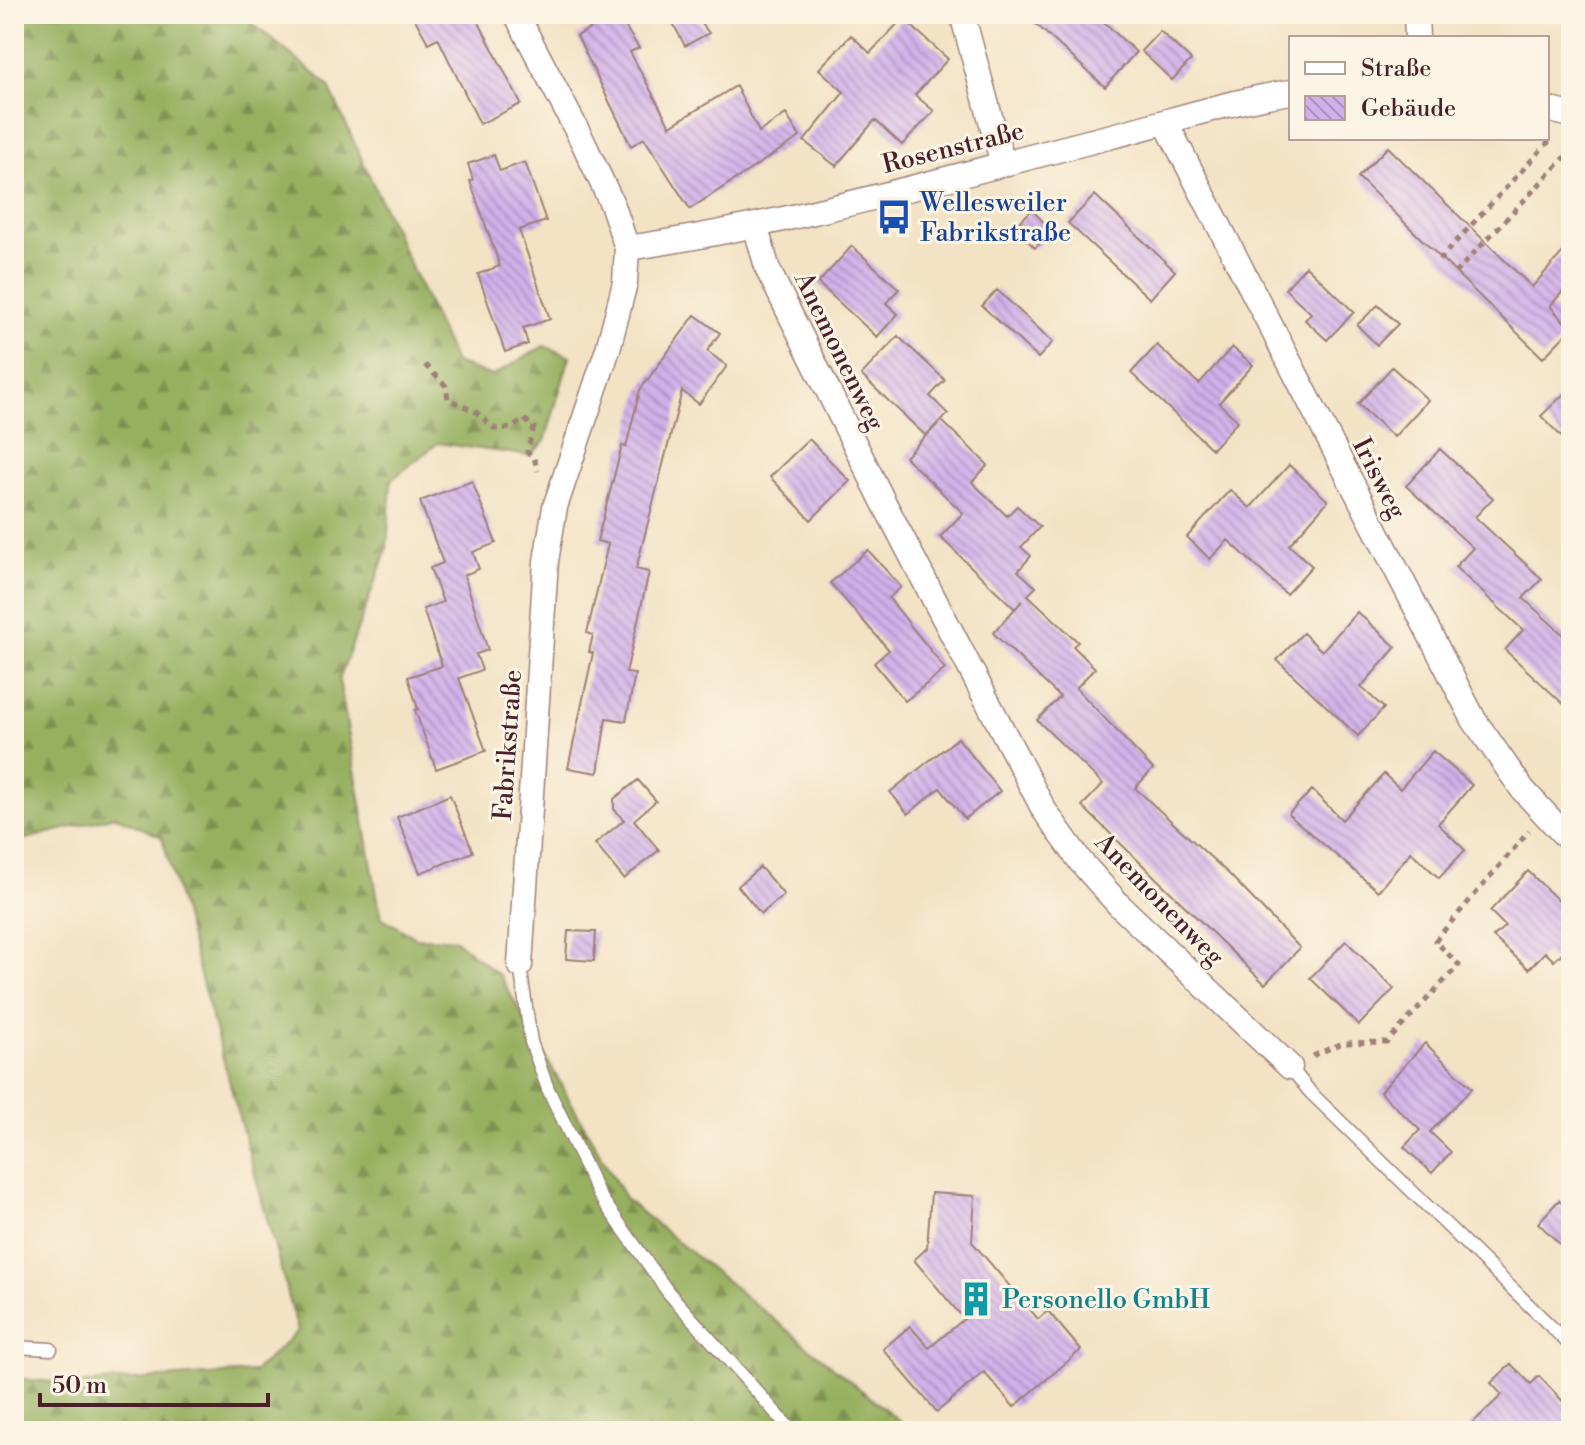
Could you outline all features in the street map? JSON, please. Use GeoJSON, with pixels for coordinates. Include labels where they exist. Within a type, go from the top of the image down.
{"type":"FeatureCollection","features":[{"type":"Feature","properties":{"kind":"street","name":"Fabrikstraße"},"geometry":{"type":"LineString","coordinates":[[516,14],[589,155],[613,206],[627,248],[625,283],[608,349],[555,507],[546,561],[520,965]]}},
{"type":"Feature","properties":{"kind":"street"},"geometry":{"type":"LineString","coordinates":[[962,14],[1003,164]]}},
{"type":"Feature","properties":{"kind":"street"},"geometry":{"type":"LineString","coordinates":[[1416,14],[1417,36]]}},
{"type":"Feature","properties":{"kind":"street","name":"Rosenstraße"},"geometry":{"type":"LineString","coordinates":[[627,248],[755,225],[1166,123],[1254,97],[1289,92]]}},
{"type":"Feature","properties":{"kind":"street","name":"Irisweg"},"geometry":{"type":"LineString","coordinates":[[1166,123],[1468,707],[1523,790],[1571,842]]}},
{"type":"Feature","properties":{"kind":"street","name":"Anemonenweg"},"geometry":{"type":"LineString","coordinates":[[755,225],[775,284],[885,505],[1044,810],[1081,862],[1119,905],[1290,1067]]}},
{"type":"Feature","properties":{"kind":"lane","name":"Fabrikstraße"},"geometry":{"type":"LineString","coordinates":[[520,965],[531,1042],[548,1089],[599,1195],[668,1292],[792,1431]]}},
{"type":"Feature","properties":{"kind":"lane","name":"Anemonenweg"},"geometry":{"type":"LineString","coordinates":[[1290,1067],[1310,1092],[1571,1346]]}},
{"type":"Feature","properties":{"kind":"lane"},"geometry":{"type":"LineString","coordinates":[[14,1347],[51,1349]]}},
{"type":"Feature","properties":{"kind":"path"},"geometry":{"type":"LineString","coordinates":[[1439,260],[1541,140]]}},
{"type":"Feature","properties":{"kind":"path"},"geometry":{"type":"LineString","coordinates":[[1455,273],[1571,151]]}},
{"type":"Feature","properties":{"kind":"path"},"geometry":{"type":"LineString","coordinates":[[425,365],[446,386],[448,399],[476,412],[495,429],[512,428],[524,419],[534,427],[527,452],[534,458],[536,470],[566,476]]}},
{"type":"Feature","properties":{"kind":"path"},"geometry":{"type":"LineString","coordinates":[[1290,1067],[1342,1043],[1387,1042],[1459,965],[1435,941],[1545,812]]}},
{"type":"Feature","properties":{"kind":"green space"},"geometry":{"type":"Polygon","coordinates":[[[14,14],[241,14],[328,85],[455,363],[492,376],[544,346],[570,356],[545,441],[530,456],[438,443],[391,480],[387,549],[339,680],[381,917],[416,938],[454,939],[500,976],[626,1200],[912,1431],[14,1431],[14,1378],[71,1384],[254,1372],[298,1331],[162,837],[115,816],[14,842],[14,14]]]}},
{"type":"Feature","properties":{"kind":"building"},"geometry":{"type":"Polygon","coordinates":[[[412,14],[482,14],[476,17],[521,104],[480,124],[438,38],[428,43],[412,14]]]}},
{"type":"Feature","properties":{"kind":"building"},"geometry":{"type":"Polygon","coordinates":[[[617,14],[639,48],[630,52],[670,126],[736,86],[759,132],[786,114],[800,137],[690,209],[644,138],[631,146],[577,36],[617,14]]]}},
{"type":"Feature","properties":{"kind":"building"},"geometry":{"type":"Polygon","coordinates":[[[668,14],[694,14],[709,33],[685,46],[668,14]]]}},
{"type":"Feature","properties":{"kind":"building"},"geometry":{"type":"Polygon","coordinates":[[[1025,14],[1095,14],[1136,52],[1105,87],[1025,14]]]}},
{"type":"Feature","properties":{"kind":"building"},"geometry":{"type":"Polygon","coordinates":[[[903,18],[948,59],[915,95],[934,111],[902,145],[875,120],[836,166],[804,141],[844,92],[819,69],[851,35],[870,53],[903,18]]]}},
{"type":"Feature","properties":{"kind":"building"},"geometry":{"type":"Polygon","coordinates":[[[1160,31],[1191,60],[1172,80],[1141,51],[1160,31]]]}},
{"type":"Feature","properties":{"kind":"building"},"geometry":{"type":"Polygon","coordinates":[[[1388,147],[1532,287],[1571,243],[1571,282],[1550,306],[1571,329],[1543,358],[1358,177],[1388,147]]]}},
{"type":"Feature","properties":{"kind":"building"},"geometry":{"type":"Polygon","coordinates":[[[494,155],[500,171],[525,162],[546,221],[519,230],[550,319],[523,328],[528,344],[505,352],[478,274],[500,266],[470,181],[473,180],[468,164],[494,155]]]}},
{"type":"Feature","properties":{"kind":"building"},"geometry":{"type":"Polygon","coordinates":[[[1095,195],[1175,271],[1150,299],[1068,223],[1095,195]]]}},
{"type":"Feature","properties":{"kind":"building"},"geometry":{"type":"Polygon","coordinates":[[[1032,210],[1052,231],[1035,248],[1014,227],[1032,210]]]}},
{"type":"Feature","properties":{"kind":"building"},"geometry":{"type":"Polygon","coordinates":[[[852,246],[899,289],[886,303],[898,314],[877,337],[818,283],[852,246]]]}},
{"type":"Feature","properties":{"kind":"building"},"geometry":{"type":"Polygon","coordinates":[[[1306,266],[1354,312],[1327,340],[1305,320],[1311,313],[1285,289],[1306,266]]]}},
{"type":"Feature","properties":{"kind":"building"},"geometry":{"type":"Polygon","coordinates":[[[997,290],[1053,342],[1038,358],[982,306],[997,290]]]}},
{"type":"Feature","properties":{"kind":"building"},"geometry":{"type":"Polygon","coordinates":[[[1378,305],[1398,324],[1377,345],[1357,325],[1378,305]]]}},
{"type":"Feature","properties":{"kind":"building"},"geometry":{"type":"Polygon","coordinates":[[[695,315],[720,333],[707,351],[727,366],[699,404],[682,391],[636,569],[649,572],[626,673],[635,674],[626,721],[606,718],[598,773],[568,768],[593,653],[589,652],[593,635],[587,633],[608,544],[597,541],[622,446],[626,447],[640,390],[695,315]]]}},
{"type":"Feature","properties":{"kind":"building"},"geometry":{"type":"Polygon","coordinates":[[[898,336],[945,380],[930,396],[948,414],[926,436],[861,375],[898,336]]]}},
{"type":"Feature","properties":{"kind":"building"},"geometry":{"type":"Polygon","coordinates":[[[1157,345],[1199,384],[1232,347],[1253,365],[1219,403],[1238,421],[1212,449],[1131,373],[1157,345]]]}},
{"type":"Feature","properties":{"kind":"building"},"geometry":{"type":"Polygon","coordinates":[[[1392,367],[1428,400],[1394,437],[1358,404],[1392,367]]]}},
{"type":"Feature","properties":{"kind":"building"},"geometry":{"type":"Polygon","coordinates":[[[1571,387],[1571,446],[1541,416],[1571,387]]]}},
{"type":"Feature","properties":{"kind":"building"},"geometry":{"type":"Polygon","coordinates":[[[941,420],[988,465],[972,482],[1007,516],[1017,506],[1040,527],[1021,547],[1031,556],[1018,571],[1036,587],[1028,595],[1078,642],[1073,646],[1095,668],[1076,688],[1153,769],[1135,788],[1230,875],[1300,948],[1265,984],[1082,806],[1103,784],[1037,720],[1060,697],[993,633],[1015,609],[940,537],[963,513],[905,457],[941,420]]]}},
{"type":"Feature","properties":{"kind":"building"},"geometry":{"type":"Polygon","coordinates":[[[809,439],[850,481],[811,520],[770,477],[809,439]]]}},
{"type":"Feature","properties":{"kind":"building"},"geometry":{"type":"Polygon","coordinates":[[[1440,449],[1493,498],[1475,517],[1542,579],[1523,598],[1571,642],[1571,711],[1505,650],[1523,630],[1455,567],[1473,548],[1406,486],[1440,449]]]}},
{"type":"Feature","properties":{"kind":"building"},"geometry":{"type":"Polygon","coordinates":[[[1289,465],[1328,501],[1289,545],[1312,566],[1286,594],[1228,540],[1210,559],[1187,537],[1230,490],[1250,508],[1289,465]]]}},
{"type":"Feature","properties":{"kind":"building"},"geometry":{"type":"Polygon","coordinates":[[[472,481],[496,543],[473,552],[479,569],[464,575],[488,650],[476,654],[482,670],[459,678],[486,751],[436,769],[415,710],[418,709],[408,677],[442,666],[423,609],[443,602],[430,568],[443,563],[420,501],[472,481]]]}},
{"type":"Feature","properties":{"kind":"building"},"geometry":{"type":"Polygon","coordinates":[[[868,550],[901,587],[889,598],[945,669],[905,701],[874,663],[889,650],[830,583],[868,550]]]}},
{"type":"Feature","properties":{"kind":"building"},"geometry":{"type":"Polygon","coordinates":[[[1357,612],[1396,647],[1361,687],[1384,708],[1358,736],[1277,660],[1303,633],[1322,651],[1357,612]]]}},
{"type":"Feature","properties":{"kind":"building"},"geometry":{"type":"Polygon","coordinates":[[[958,738],[1000,791],[965,819],[940,788],[908,814],[890,792],[958,738]]]}},
{"type":"Feature","properties":{"kind":"building"},"geometry":{"type":"Polygon","coordinates":[[[1433,751],[1472,785],[1438,824],[1465,850],[1439,878],[1411,852],[1378,891],[1288,814],[1312,790],[1342,820],[1384,774],[1400,789],[1433,751]]]}},
{"type":"Feature","properties":{"kind":"building"},"geometry":{"type":"Polygon","coordinates":[[[638,780],[656,801],[634,820],[659,850],[624,879],[595,844],[624,820],[614,809],[614,799],[638,780]]]}},
{"type":"Feature","properties":{"kind":"building"},"geometry":{"type":"Polygon","coordinates":[[[450,795],[473,852],[420,873],[397,817],[450,795]]]}},
{"type":"Feature","properties":{"kind":"building"},"geometry":{"type":"Polygon","coordinates":[[[760,867],[784,895],[761,914],[738,886],[760,867]]]}},
{"type":"Feature","properties":{"kind":"building"},"geometry":{"type":"Polygon","coordinates":[[[1528,871],[1571,913],[1571,944],[1554,961],[1545,952],[1529,969],[1493,937],[1505,926],[1490,911],[1528,871]]]}},
{"type":"Feature","properties":{"kind":"building"},"geometry":{"type":"Polygon","coordinates":[[[568,931],[596,932],[594,961],[566,959],[568,931]]]}},
{"type":"Feature","properties":{"kind":"building"},"geometry":{"type":"Polygon","coordinates":[[[1346,941],[1394,989],[1359,1025],[1310,978],[1346,941]]]}},
{"type":"Feature","properties":{"kind":"building"},"geometry":{"type":"Polygon","coordinates":[[[1425,1043],[1472,1088],[1430,1132],[1451,1152],[1432,1173],[1404,1147],[1420,1130],[1380,1092],[1425,1043]]]}},
{"type":"Feature","properties":{"kind":"building","name":"Personello GmbH"},"geometry":{"type":"Polygon","coordinates":[[[931,1193],[975,1196],[972,1242],[1038,1319],[1048,1311],[1081,1350],[1014,1407],[984,1372],[937,1412],[883,1349],[910,1326],[929,1348],[964,1319],[914,1260],[927,1248],[931,1193]]]}},
{"type":"Feature","properties":{"kind":"building"},"geometry":{"type":"Polygon","coordinates":[[[1559,1200],[1571,1212],[1571,1255],[1538,1223],[1559,1200]]]}},
{"type":"Feature","properties":{"kind":"building"},"geometry":{"type":"Polygon","coordinates":[[[1511,1364],[1531,1384],[1539,1376],[1571,1410],[1571,1431],[1464,1431],[1502,1395],[1491,1383],[1511,1364]]]}},
{"type":"Feature","properties":{"kind":"place","name":"Wellesweiler Fabrikstraße"},"geometry":{"type":"Point","coordinates":[894,217]}},
{"type":"Feature","properties":{"kind":"place","name":"Personello GmbH"},"geometry":{"type":"Point","coordinates":[976,1299]}}]}
